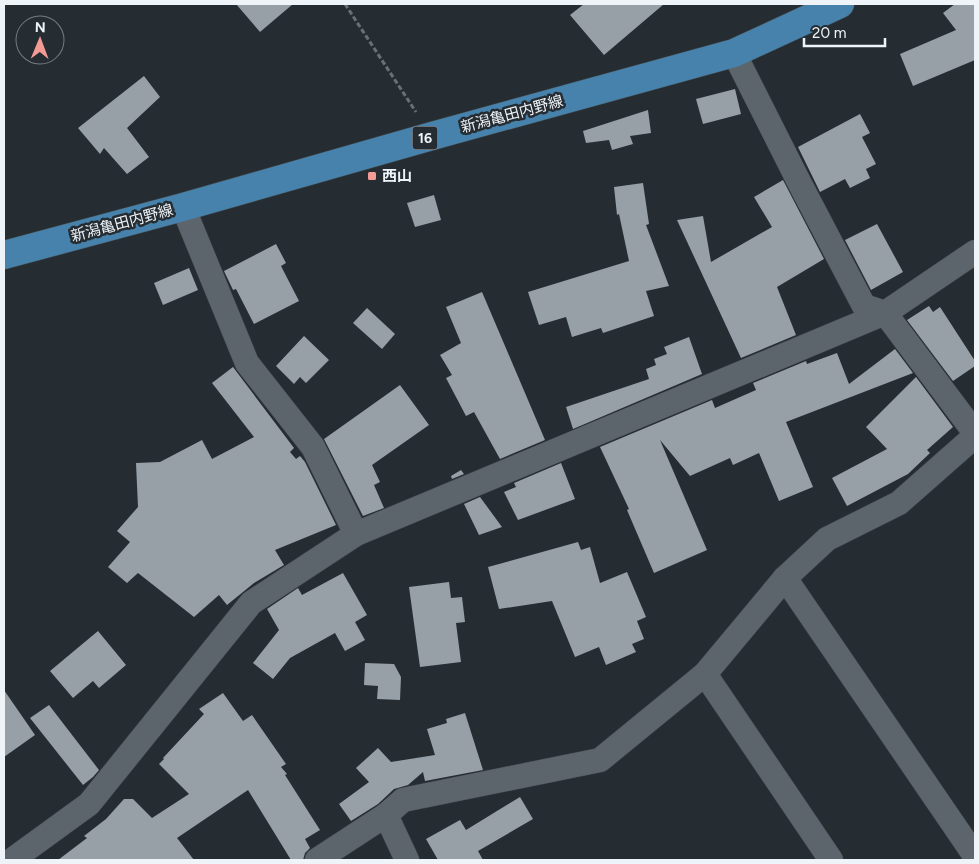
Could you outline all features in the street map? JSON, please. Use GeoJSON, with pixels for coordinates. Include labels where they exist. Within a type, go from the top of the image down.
{"type":"FeatureCollection","features":[{"type":"Feature","properties":{"kind":"main road","name":"新潟亀田内野線"},"geometry":{"type":"LineString","coordinates":[[4,255],[734,53],[840,4]]}},
{"type":"Feature","properties":{"kind":"street"},"geometry":{"type":"LineString","coordinates":[[317,860],[386,814],[403,800],[600,760],[705,674],[785,578],[827,539],[899,503],[975,434],[885,313],[864,306],[734,53]]}},
{"type":"Feature","properties":{"kind":"street"},"geometry":{"type":"LineString","coordinates":[[183,207],[248,363],[313,447],[356,534]]}},
{"type":"Feature","properties":{"kind":"street"},"geometry":{"type":"LineString","coordinates":[[16,859],[89,804],[250,602],[356,534],[885,313],[975,252]]}},
{"type":"Feature","properties":{"kind":"street"},"geometry":{"type":"LineString","coordinates":[[785,578],[975,856]]}},
{"type":"Feature","properties":{"kind":"street"},"geometry":{"type":"LineString","coordinates":[[705,674],[831,860]]}},
{"type":"Feature","properties":{"kind":"street"},"geometry":{"type":"LineString","coordinates":[[386,814],[407,860]]}},
{"type":"Feature","properties":{"kind":"path"},"geometry":{"type":"LineString","coordinates":[[345,4],[432,136]]}},
{"type":"Feature","properties":{"kind":"building"},"geometry":{"type":"Polygon","coordinates":[[[236,4],[293,4],[260,32],[236,4]]]}},
{"type":"Feature","properties":{"kind":"building"},"geometry":{"type":"Polygon","coordinates":[[[584,4],[664,4],[604,55],[570,15],[584,4]]]}},
{"type":"Feature","properties":{"kind":"building"},"geometry":{"type":"Polygon","coordinates":[[[955,4],[975,4],[975,60],[913,86],[900,54],[956,30],[943,13],[955,4]]]}},
{"type":"Feature","properties":{"kind":"building"},"geometry":{"type":"Polygon","coordinates":[[[144,76],[160,97],[127,128],[149,157],[127,174],[104,148],[100,154],[78,128],[144,76]]]}},
{"type":"Feature","properties":{"kind":"building"},"geometry":{"type":"Polygon","coordinates":[[[735,89],[741,114],[703,124],[696,99],[735,89]]]}},
{"type":"Feature","properties":{"kind":"building"},"geometry":{"type":"Polygon","coordinates":[[[648,110],[651,133],[630,136],[633,144],[612,150],[609,140],[586,143],[583,131],[648,110]]]}},
{"type":"Feature","properties":{"kind":"building"},"geometry":{"type":"Polygon","coordinates":[[[860,114],[870,133],[862,137],[876,164],[866,169],[870,178],[850,188],[845,179],[820,192],[798,147],[860,114]]]}},
{"type":"Feature","properties":{"kind":"building"},"geometry":{"type":"Polygon","coordinates":[[[783,180],[824,259],[777,287],[796,335],[741,358],[677,220],[703,216],[711,262],[772,227],[754,197],[783,180]]]}},
{"type":"Feature","properties":{"kind":"building"},"geometry":{"type":"Polygon","coordinates":[[[643,183],[649,224],[646,225],[669,286],[646,291],[654,316],[603,333],[601,328],[572,337],[566,317],[539,325],[528,292],[629,261],[619,214],[617,215],[614,187],[643,183]]]}},
{"type":"Feature","properties":{"kind":"building"},"geometry":{"type":"Polygon","coordinates":[[[434,195],[441,220],[415,227],[407,203],[434,195]]]}},
{"type":"Feature","properties":{"kind":"building"},"geometry":{"type":"Polygon","coordinates":[[[877,224],[903,272],[871,290],[845,240],[877,224]]]}},
{"type":"Feature","properties":{"kind":"building"},"geometry":{"type":"Polygon","coordinates":[[[276,244],[286,263],[281,266],[299,301],[254,324],[236,289],[233,290],[224,271],[276,244]]]}},
{"type":"Feature","properties":{"kind":"building"},"geometry":{"type":"Polygon","coordinates":[[[189,268],[198,290],[163,305],[154,283],[189,268]]]}},
{"type":"Feature","properties":{"kind":"building"},"geometry":{"type":"Polygon","coordinates":[[[482,292],[545,440],[500,459],[474,412],[466,416],[446,378],[452,375],[440,355],[461,343],[446,307],[482,292]]]}},
{"type":"Feature","properties":{"kind":"building"},"geometry":{"type":"Polygon","coordinates":[[[929,306],[933,312],[940,307],[975,361],[975,366],[953,381],[907,320],[929,306]]]}},
{"type":"Feature","properties":{"kind":"building"},"geometry":{"type":"Polygon","coordinates":[[[367,308],[395,334],[382,349],[353,323],[367,308]]]}},
{"type":"Feature","properties":{"kind":"building"},"geometry":{"type":"Polygon","coordinates":[[[304,336],[329,360],[306,383],[300,377],[294,384],[276,366],[304,336]]]}},
{"type":"Feature","properties":{"kind":"building"},"geometry":{"type":"Polygon","coordinates":[[[689,337],[702,374],[573,429],[566,407],[649,379],[646,369],[656,365],[654,359],[667,354],[664,347],[689,337]]]}},
{"type":"Feature","properties":{"kind":"building"},"geometry":{"type":"Polygon","coordinates":[[[895,349],[913,373],[786,422],[813,487],[779,501],[759,453],[733,465],[730,458],[690,476],[660,440],[707,550],[654,573],[627,510],[629,509],[600,447],[712,400],[715,408],[756,390],[753,383],[806,361],[807,364],[837,353],[849,384],[895,349]]]}},
{"type":"Feature","properties":{"kind":"building"},"geometry":{"type":"Polygon","coordinates":[[[233,367],[294,448],[290,452],[296,459],[300,456],[305,462],[336,525],[275,550],[284,565],[254,583],[227,605],[219,595],[194,617],[138,573],[127,583],[108,567],[130,542],[117,531],[138,507],[136,463],[160,462],[202,440],[212,459],[254,437],[212,383],[233,367]]]}},
{"type":"Feature","properties":{"kind":"building"},"geometry":{"type":"Polygon","coordinates":[[[916,377],[953,427],[927,450],[930,453],[908,474],[847,506],[832,478],[887,449],[866,427],[916,377]]]}},
{"type":"Feature","properties":{"kind":"building"},"geometry":{"type":"Polygon","coordinates":[[[400,385],[429,425],[372,465],[380,482],[374,485],[384,508],[363,516],[324,439],[400,385]]]}},
{"type":"Feature","properties":{"kind":"building"},"geometry":{"type":"Polygon","coordinates":[[[561,463],[575,499],[518,520],[504,492],[516,487],[514,483],[561,463]]]}},
{"type":"Feature","properties":{"kind":"building"},"geometry":{"type":"Polygon","coordinates":[[[461,470],[464,474],[452,479],[451,476],[461,470]]]}},
{"type":"Feature","properties":{"kind":"building"},"geometry":{"type":"Polygon","coordinates":[[[480,497],[502,527],[479,535],[464,504],[480,497]]]}},
{"type":"Feature","properties":{"kind":"building"},"geometry":{"type":"Polygon","coordinates":[[[578,542],[581,550],[590,547],[600,583],[627,572],[646,617],[637,621],[644,639],[632,644],[636,652],[606,665],[599,647],[575,657],[552,601],[499,609],[488,567],[578,542]]]}},
{"type":"Feature","properties":{"kind":"building"},"geometry":{"type":"Polygon","coordinates":[[[343,573],[367,615],[355,622],[365,640],[345,651],[335,633],[290,658],[273,679],[253,663],[279,630],[267,609],[298,588],[302,595],[343,573]]]}},
{"type":"Feature","properties":{"kind":"building"},"geometry":{"type":"Polygon","coordinates":[[[449,582],[451,598],[462,597],[465,622],[456,623],[461,662],[420,667],[409,587],[449,582]]]}},
{"type":"Feature","properties":{"kind":"building"},"geometry":{"type":"Polygon","coordinates":[[[98,631],[126,665],[99,688],[93,681],[73,698],[50,671],[98,631]]]}},
{"type":"Feature","properties":{"kind":"building"},"geometry":{"type":"Polygon","coordinates":[[[365,663],[394,664],[401,677],[400,700],[377,699],[378,686],[364,685],[365,663]]]}},
{"type":"Feature","properties":{"kind":"building"},"geometry":{"type":"Polygon","coordinates":[[[4,690],[35,735],[4,757],[4,690]]]}},
{"type":"Feature","properties":{"kind":"building"},"geometry":{"type":"Polygon","coordinates":[[[223,693],[243,721],[252,715],[286,764],[281,767],[287,774],[285,775],[320,830],[305,839],[310,848],[305,853],[303,860],[291,860],[248,790],[177,838],[194,860],[58,860],[87,838],[84,836],[106,819],[124,799],[133,799],[152,818],[189,794],[159,764],[204,714],[199,709],[223,693]]]}},
{"type":"Feature","properties":{"kind":"building"},"geometry":{"type":"Polygon","coordinates":[[[49,705],[99,770],[83,785],[30,718],[49,705]]]}},
{"type":"Feature","properties":{"kind":"building"},"geometry":{"type":"Polygon","coordinates":[[[465,713],[483,770],[425,781],[423,772],[408,785],[394,789],[378,804],[351,821],[339,804],[369,782],[356,768],[378,748],[391,762],[435,755],[427,729],[447,723],[446,719],[465,713]]]}},
{"type":"Feature","properties":{"kind":"building"},"geometry":{"type":"Polygon","coordinates":[[[520,797],[533,819],[478,851],[483,860],[438,860],[426,839],[460,820],[466,830],[520,797]]]}},
{"type":"Feature","properties":{"kind":"place","name":"西山"},"geometry":{"type":"Point","coordinates":[372,176]}}]}
